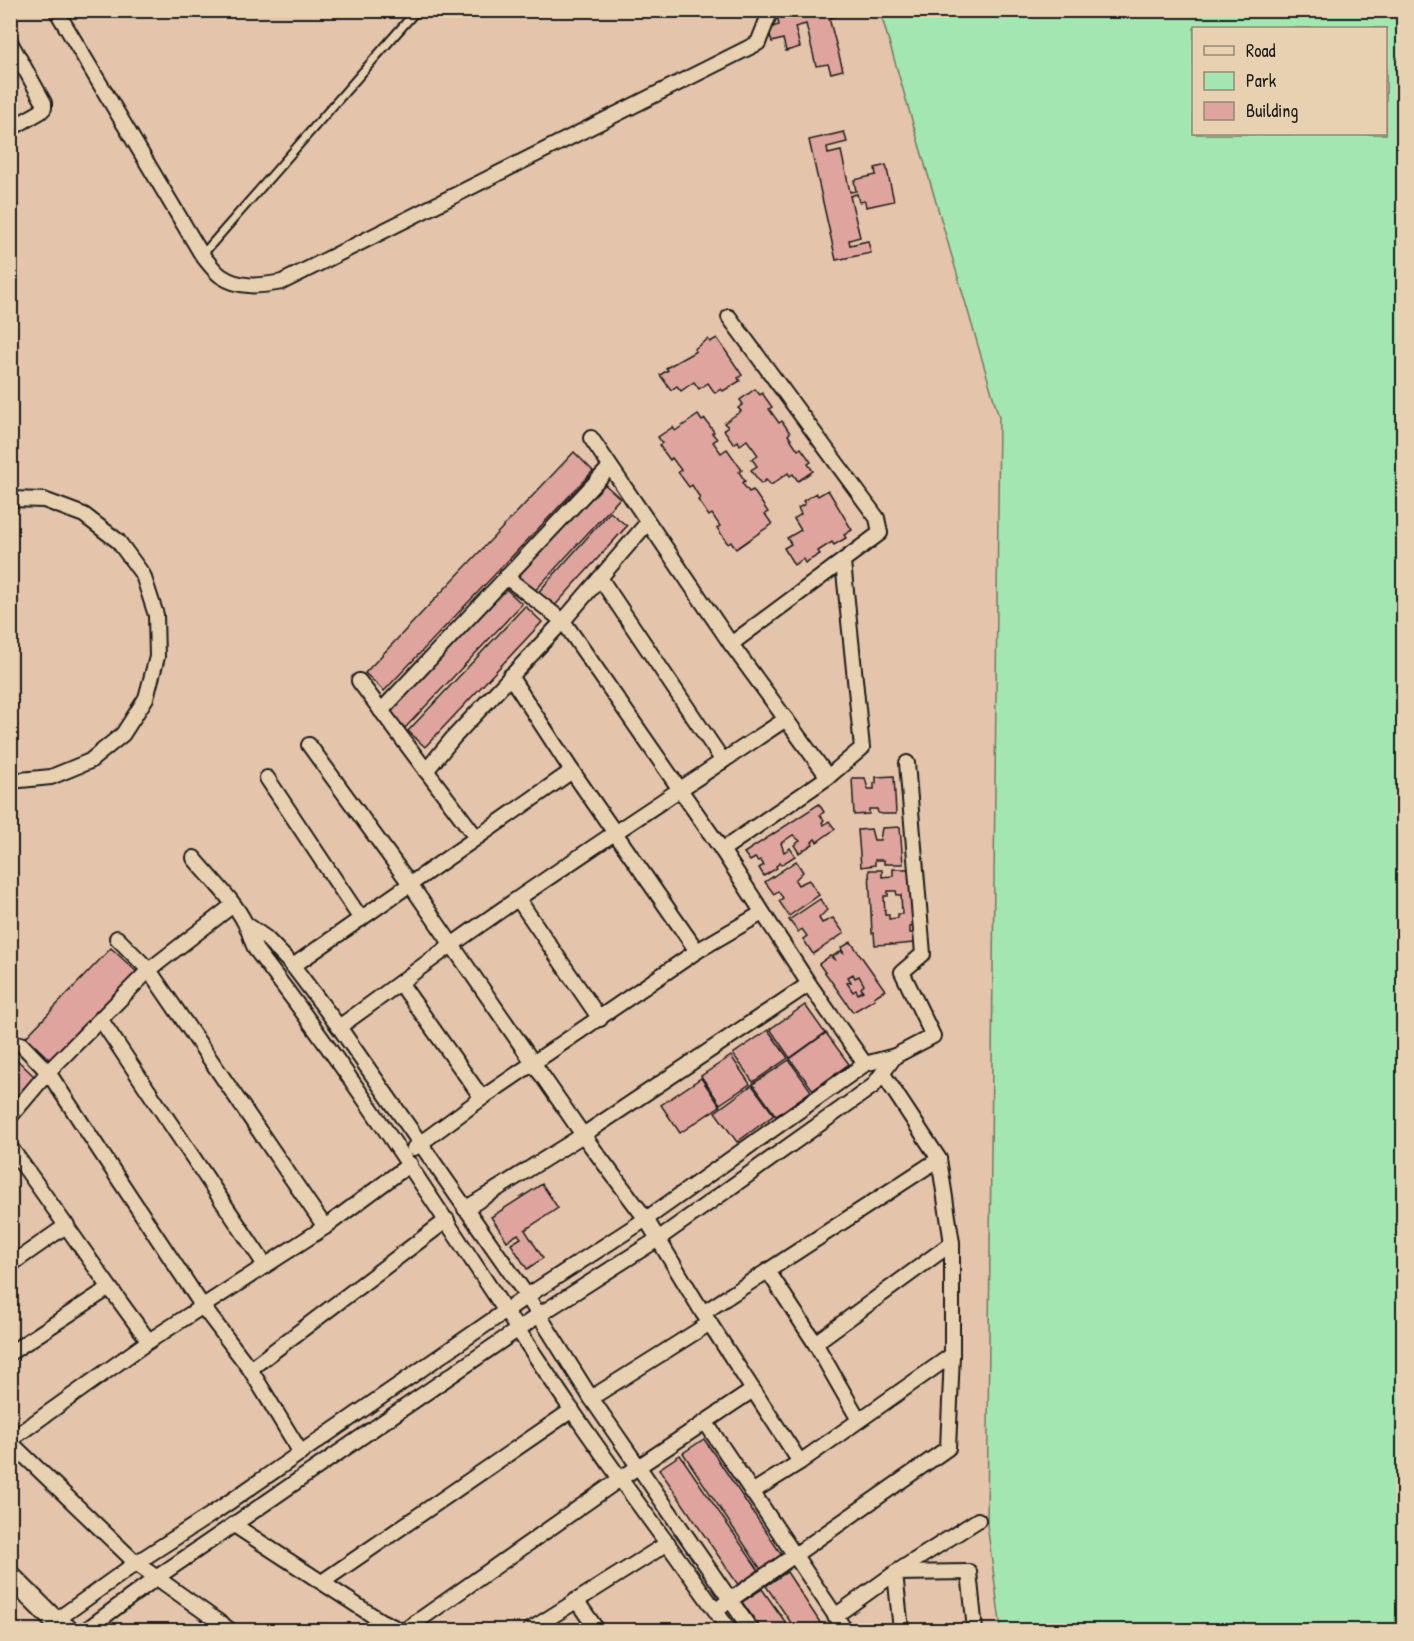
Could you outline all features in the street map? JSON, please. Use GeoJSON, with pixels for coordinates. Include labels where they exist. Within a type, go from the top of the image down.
{"type":"FeatureCollection","features":[{"type":"Feature","properties":{"kind":"street"},"geometry":{"type":"LineString","coordinates":[[56,10],[202,255],[221,276],[240,285],[260,286],[282,282],[758,43],[769,15],[768,10]]}},
{"type":"Feature","properties":{"kind":"street"},"geometry":{"type":"LineString","coordinates":[[10,42],[44,103],[44,108],[40,112],[10,129]]}},
{"type":"Feature","properties":{"kind":"street"},"geometry":{"type":"LineString","coordinates":[[729,317],[877,518],[880,533],[732,644]]}},
{"type":"Feature","properties":{"kind":"street"},"geometry":{"type":"LineString","coordinates":[[591,438],[732,644],[828,777]]}},
{"type":"Feature","properties":{"kind":"street"},"geometry":{"type":"LineString","coordinates":[[381,711],[610,467]]}},
{"type":"Feature","properties":{"kind":"street"},"geometry":{"type":"LineString","coordinates":[[10,499],[44,500],[84,515],[118,541],[143,575],[156,615],[157,657],[146,698],[123,734],[90,761],[51,777],[10,782]]}},
{"type":"Feature","properties":{"kind":"street"},"geometry":{"type":"LineString","coordinates":[[426,771],[510,676],[563,621],[648,522]]}},
{"type":"Feature","properties":{"kind":"street"},"geometry":{"type":"LineString","coordinates":[[722,850],[828,777],[862,748],[843,562]]}},
{"type":"Feature","properties":{"kind":"street"},"geometry":{"type":"LineString","coordinates":[[506,577],[563,621],[722,850],[809,984],[865,1064]]}},
{"type":"Feature","properties":{"kind":"street"},"geometry":{"type":"LineString","coordinates":[[600,578],[723,761]]}},
{"type":"Feature","properties":{"kind":"street"},"geometry":{"type":"LineString","coordinates":[[510,676],[572,771],[697,951]]}},
{"type":"Feature","properties":{"kind":"street"},"geometry":{"type":"LineString","coordinates":[[358,681],[476,837]]}},
{"type":"Feature","properties":{"kind":"street"},"geometry":{"type":"LineString","coordinates":[[339,1027],[452,944],[615,832],[786,719]]}},
{"type":"Feature","properties":{"kind":"street"},"geometry":{"type":"LineString","coordinates":[[309,745],[410,884],[583,1136],[646,1219],[706,1318],[800,1461]]}},
{"type":"Feature","properties":{"kind":"street"},"geometry":{"type":"LineString","coordinates":[[10,1576],[62,1626],[136,1563],[301,1453],[527,1296],[646,1219],[865,1064],[895,1056],[933,1036],[902,972],[923,954],[907,764]]}},
{"type":"Feature","properties":{"kind":"street"},"geometry":{"type":"LineString","coordinates":[[293,966],[572,771]]}},
{"type":"Feature","properties":{"kind":"street"},"geometry":{"type":"LineString","coordinates":[[267,778],[362,919]]}},
{"type":"Feature","properties":{"kind":"street"},"geometry":{"type":"LineString","coordinates":[[194,858],[233,905],[246,924],[256,950],[322,1038],[407,1160],[572,1410],[729,1630]]}},
{"type":"Feature","properties":{"kind":"street"},"geometry":{"type":"LineString","coordinates":[[518,899],[600,1019]]}},
{"type":"Feature","properties":{"kind":"street"},"geometry":{"type":"LineString","coordinates":[[10,1117],[48,1072],[149,970],[233,905]]}},
{"type":"Feature","properties":{"kind":"street"},"geometry":{"type":"LineString","coordinates":[[230,1630],[136,1563],[10,1441],[149,1341],[325,1227],[407,1160],[419,1143],[482,1098],[697,951],[762,913]]}},
{"type":"Feature","properties":{"kind":"street"},"geometry":{"type":"LineString","coordinates":[[246,924],[266,938],[293,966],[339,1027],[527,1296],[591,1398],[751,1630]]}},
{"type":"Feature","properties":{"kind":"street"},"geometry":{"type":"LineString","coordinates":[[117,938],[149,970],[325,1227]]}},
{"type":"Feature","properties":{"kind":"street"},"geometry":{"type":"LineString","coordinates":[[400,984],[482,1098]]}},
{"type":"Feature","properties":{"kind":"street"},"geometry":{"type":"LineString","coordinates":[[465,1209],[583,1136],[809,984]]}},
{"type":"Feature","properties":{"kind":"street"},"geometry":{"type":"LineString","coordinates":[[101,1020],[265,1264]]}},
{"type":"Feature","properties":{"kind":"street"},"geometry":{"type":"LineString","coordinates":[[21,1044],[48,1072],[203,1307],[250,1369],[301,1453]]}},
{"type":"Feature","properties":{"kind":"street"},"geometry":{"type":"LineString","coordinates":[[86,1630],[156,1578],[518,1329],[658,1239],[873,1086],[895,1056]]}},
{"type":"Feature","properties":{"kind":"street"},"geometry":{"type":"LineString","coordinates":[[715,1609],[731,1601],[948,1448],[952,1355],[952,1243],[939,1159],[883,1074]]}},
{"type":"Feature","properties":{"kind":"street"},"geometry":{"type":"LineString","coordinates":[[10,1147],[149,1341]]}},
{"type":"Feature","properties":{"kind":"street"},"geometry":{"type":"LineString","coordinates":[[591,1398],[706,1318],[768,1271],[939,1159]]}},
{"type":"Feature","properties":{"kind":"street"},"geometry":{"type":"LineString","coordinates":[[250,1369],[447,1220]]}},
{"type":"Feature","properties":{"kind":"street"},"geometry":{"type":"LineString","coordinates":[[10,1265],[67,1225]]}},
{"type":"Feature","properties":{"kind":"street"},"geometry":{"type":"LineString","coordinates":[[815,1343],[952,1243]]}},
{"type":"Feature","properties":{"kind":"street"},"geometry":{"type":"LineString","coordinates":[[768,1271],[815,1343],[859,1420]]}},
{"type":"Feature","properties":{"kind":"street"},"geometry":{"type":"LineString","coordinates":[[10,1353],[109,1288]]}},
{"type":"Feature","properties":{"kind":"street"},"geometry":{"type":"LineString","coordinates":[[752,1492],[952,1355]]}},
{"type":"Feature","properties":{"kind":"street"},"geometry":{"type":"LineString","coordinates":[[405,1630],[620,1479],[753,1390]]}},
{"type":"Feature","properties":{"kind":"street"},"geometry":{"type":"LineString","coordinates":[[322,1582],[572,1410]]}},
{"type":"Feature","properties":{"kind":"street"},"geometry":{"type":"LineString","coordinates":[[706,1423],[845,1630]]}},
{"type":"Feature","properties":{"kind":"street"},"geometry":{"type":"LineString","coordinates":[[836,1616],[895,1573],[978,1520]]}},
{"type":"Feature","properties":{"kind":"street"},"geometry":{"type":"LineString","coordinates":[[234,1525],[381,1621],[400,1630]]}},
{"type":"Feature","properties":{"kind":"street"},"geometry":{"type":"LineString","coordinates":[[530,1630],[668,1543]]}},
{"type":"Feature","properties":{"kind":"street"},"geometry":{"type":"LineString","coordinates":[[895,1573],[969,1572],[975,1630]]}},
{"type":"Feature","properties":{"kind":"street"},"geometry":{"type":"LineString","coordinates":[[895,1573],[901,1630]]}},
{"type":"Feature","properties":{"kind":"street"},"geometry":{"type":"LineString","coordinates":[[576,1600],[597,1630]]}},
{"type":"Feature","properties":{"kind":"lane"},"geometry":{"type":"LineString","coordinates":[[202,255],[417,10]]}},
{"type":"Feature","properties":{"kind":"green space"},"geometry":{"type":"Polygon","coordinates":[[[880,11],[1403,11],[1403,1630],[1001,1630],[987,1524],[999,417],[880,11]]]}},
{"type":"Feature","properties":{"kind":"building"},"geometry":{"type":"Polygon","coordinates":[[[776,10],[801,10],[802,17],[826,10],[851,10],[852,13],[829,18],[843,70],[831,73],[828,64],[816,66],[806,24],[795,27],[800,47],[786,51],[783,39],[772,42],[768,28],[779,25],[776,10]]]}},
{"type":"Feature","properties":{"kind":"building"},"geometry":{"type":"Polygon","coordinates":[[[844,132],[847,142],[827,147],[828,154],[841,151],[850,192],[856,191],[854,180],[876,175],[875,168],[886,165],[894,201],[866,207],[865,201],[859,202],[857,194],[850,196],[860,237],[849,240],[850,245],[868,241],[871,253],[836,260],[809,140],[844,132]]]}},
{"type":"Feature","properties":{"kind":"building"},"geometry":{"type":"Polygon","coordinates":[[[717,338],[742,375],[738,378],[740,381],[715,393],[708,383],[699,389],[694,382],[681,391],[677,386],[671,390],[660,375],[668,370],[666,368],[696,351],[694,349],[708,339],[710,342],[717,338]]]}},
{"type":"Feature","properties":{"kind":"building"},"geometry":{"type":"Polygon","coordinates":[[[755,389],[760,395],[762,393],[772,407],[769,409],[779,423],[782,421],[798,450],[801,448],[811,462],[808,464],[813,471],[798,481],[793,474],[790,476],[788,473],[771,485],[766,480],[761,484],[751,470],[757,466],[752,459],[758,455],[747,440],[740,445],[738,441],[734,444],[724,430],[728,427],[724,423],[741,411],[738,408],[743,404],[740,400],[755,389]]]}},
{"type":"Feature","properties":{"kind":"building"},"geometry":{"type":"Polygon","coordinates":[[[698,415],[702,421],[705,419],[714,432],[712,433],[717,439],[713,442],[721,453],[727,449],[742,470],[739,472],[745,481],[742,483],[749,492],[753,490],[768,512],[765,514],[772,524],[736,549],[731,542],[728,544],[717,528],[720,526],[712,514],[709,516],[698,500],[700,498],[692,485],[689,487],[678,472],[681,470],[659,445],[662,443],[658,437],[673,427],[675,431],[698,415]]]}},
{"type":"Feature","properties":{"kind":"building"},"geometry":{"type":"Polygon","coordinates":[[[574,452],[593,471],[384,691],[365,673],[574,452]]]}},
{"type":"Feature","properties":{"kind":"building"},"geometry":{"type":"Polygon","coordinates":[[[602,482],[620,498],[531,595],[513,578],[602,482]]]}},
{"type":"Feature","properties":{"kind":"building"},"geometry":{"type":"Polygon","coordinates":[[[828,490],[852,530],[844,535],[846,538],[834,545],[832,542],[818,551],[820,554],[805,563],[803,559],[794,565],[784,548],[791,544],[787,538],[801,530],[794,519],[801,514],[798,508],[805,504],[803,501],[816,493],[818,496],[828,490]]]}},
{"type":"Feature","properties":{"kind":"building"},"geometry":{"type":"Polygon","coordinates":[[[610,512],[627,526],[550,611],[534,597],[610,512]]]}},
{"type":"Feature","properties":{"kind":"building"},"geometry":{"type":"Polygon","coordinates":[[[506,589],[522,604],[405,728],[389,713],[506,589]]]}},
{"type":"Feature","properties":{"kind":"building"},"geometry":{"type":"Polygon","coordinates":[[[525,606],[542,622],[425,747],[408,731],[525,606]]]}},
{"type":"Feature","properties":{"kind":"building"},"geometry":{"type":"Polygon","coordinates":[[[894,776],[896,814],[882,814],[878,813],[877,809],[869,809],[869,814],[854,815],[852,778],[865,778],[868,789],[874,789],[876,777],[894,776]]]}},
{"type":"Feature","properties":{"kind":"building"},"geometry":{"type":"Polygon","coordinates":[[[819,804],[824,812],[820,815],[824,820],[822,822],[824,825],[829,821],[835,829],[817,842],[815,839],[813,844],[799,853],[794,845],[800,841],[793,835],[781,843],[784,852],[790,848],[795,856],[781,865],[780,863],[776,866],[777,868],[764,876],[759,868],[764,865],[760,860],[755,858],[750,861],[744,853],[819,804]]]}},
{"type":"Feature","properties":{"kind":"building"},"geometry":{"type":"Polygon","coordinates":[[[900,827],[903,864],[884,864],[884,860],[875,860],[875,865],[861,867],[858,830],[871,829],[874,840],[880,840],[882,828],[900,827]]]}},
{"type":"Feature","properties":{"kind":"building"},"geometry":{"type":"Polygon","coordinates":[[[796,861],[803,872],[795,880],[798,885],[809,880],[819,895],[789,916],[779,901],[783,898],[778,891],[774,894],[765,882],[796,861]]]}},
{"type":"Feature","properties":{"kind":"building"},"geometry":{"type":"Polygon","coordinates":[[[893,869],[911,869],[913,926],[910,927],[910,933],[914,933],[914,943],[875,945],[874,933],[872,933],[869,870],[882,870],[882,877],[893,876],[893,869]],[[888,891],[888,896],[884,896],[885,915],[889,915],[889,919],[898,918],[898,914],[902,914],[901,895],[897,895],[896,891],[888,891]]]}},
{"type":"Feature","properties":{"kind":"building"},"geometry":{"type":"Polygon","coordinates":[[[820,899],[827,910],[819,918],[822,923],[833,918],[844,933],[813,954],[803,939],[807,936],[802,929],[798,932],[789,920],[820,899]]]}},
{"type":"Feature","properties":{"kind":"building"},"geometry":{"type":"Polygon","coordinates":[[[851,942],[885,990],[853,1012],[819,964],[830,956],[836,961],[833,956],[841,951],[844,954],[841,948],[851,942]]]}},
{"type":"Feature","properties":{"kind":"building"},"geometry":{"type":"Polygon","coordinates":[[[111,948],[138,973],[53,1063],[26,1037],[111,948]]]}},
{"type":"Feature","properties":{"kind":"building"},"geometry":{"type":"Polygon","coordinates":[[[853,974],[855,978],[859,976],[864,985],[861,988],[863,991],[858,994],[856,990],[853,992],[847,983],[851,982],[848,977],[853,974]]]}},
{"type":"Feature","properties":{"kind":"building"},"geometry":{"type":"Polygon","coordinates":[[[805,1005],[825,1033],[790,1058],[770,1029],[805,1005]]]}},
{"type":"Feature","properties":{"kind":"building"},"geometry":{"type":"Polygon","coordinates":[[[768,1030],[788,1058],[753,1082],[733,1054],[768,1030]]]}},
{"type":"Feature","properties":{"kind":"building"},"geometry":{"type":"Polygon","coordinates":[[[826,1033],[849,1064],[813,1090],[790,1059],[826,1033]]]}},
{"type":"Feature","properties":{"kind":"building"},"geometry":{"type":"Polygon","coordinates":[[[11,1054],[37,1079],[10,1107],[11,1054]]]}},
{"type":"Feature","properties":{"kind":"building"},"geometry":{"type":"Polygon","coordinates":[[[731,1056],[750,1084],[720,1104],[701,1076],[731,1056]]]}},
{"type":"Feature","properties":{"kind":"building"},"geometry":{"type":"Polygon","coordinates":[[[789,1060],[811,1091],[776,1116],[753,1084],[789,1060]]]}},
{"type":"Feature","properties":{"kind":"building"},"geometry":{"type":"Polygon","coordinates":[[[701,1078],[720,1106],[680,1133],[661,1105],[701,1078]]]}},
{"type":"Feature","properties":{"kind":"building"},"geometry":{"type":"Polygon","coordinates":[[[752,1085],[774,1115],[737,1142],[715,1112],[752,1085]]]}},
{"type":"Feature","properties":{"kind":"building"},"geometry":{"type":"Polygon","coordinates":[[[542,1184],[558,1208],[525,1230],[543,1258],[527,1269],[511,1244],[521,1238],[518,1234],[507,1241],[491,1217],[542,1184]]]}},
{"type":"Feature","properties":{"kind":"building"},"geometry":{"type":"Polygon","coordinates":[[[704,1439],[783,1557],[762,1571],[683,1453],[704,1439]]]}},
{"type":"Feature","properties":{"kind":"building"},"geometry":{"type":"Polygon","coordinates":[[[680,1455],[760,1572],[739,1586],[659,1469],[680,1455]]]}},
{"type":"Feature","properties":{"kind":"building"},"geometry":{"type":"Polygon","coordinates":[[[787,1572],[825,1630],[796,1630],[766,1586],[787,1572]]]}},
{"type":"Feature","properties":{"kind":"building"},"geometry":{"type":"Polygon","coordinates":[[[762,1589],[791,1630],[762,1630],[742,1602],[762,1589]]]}}]}
